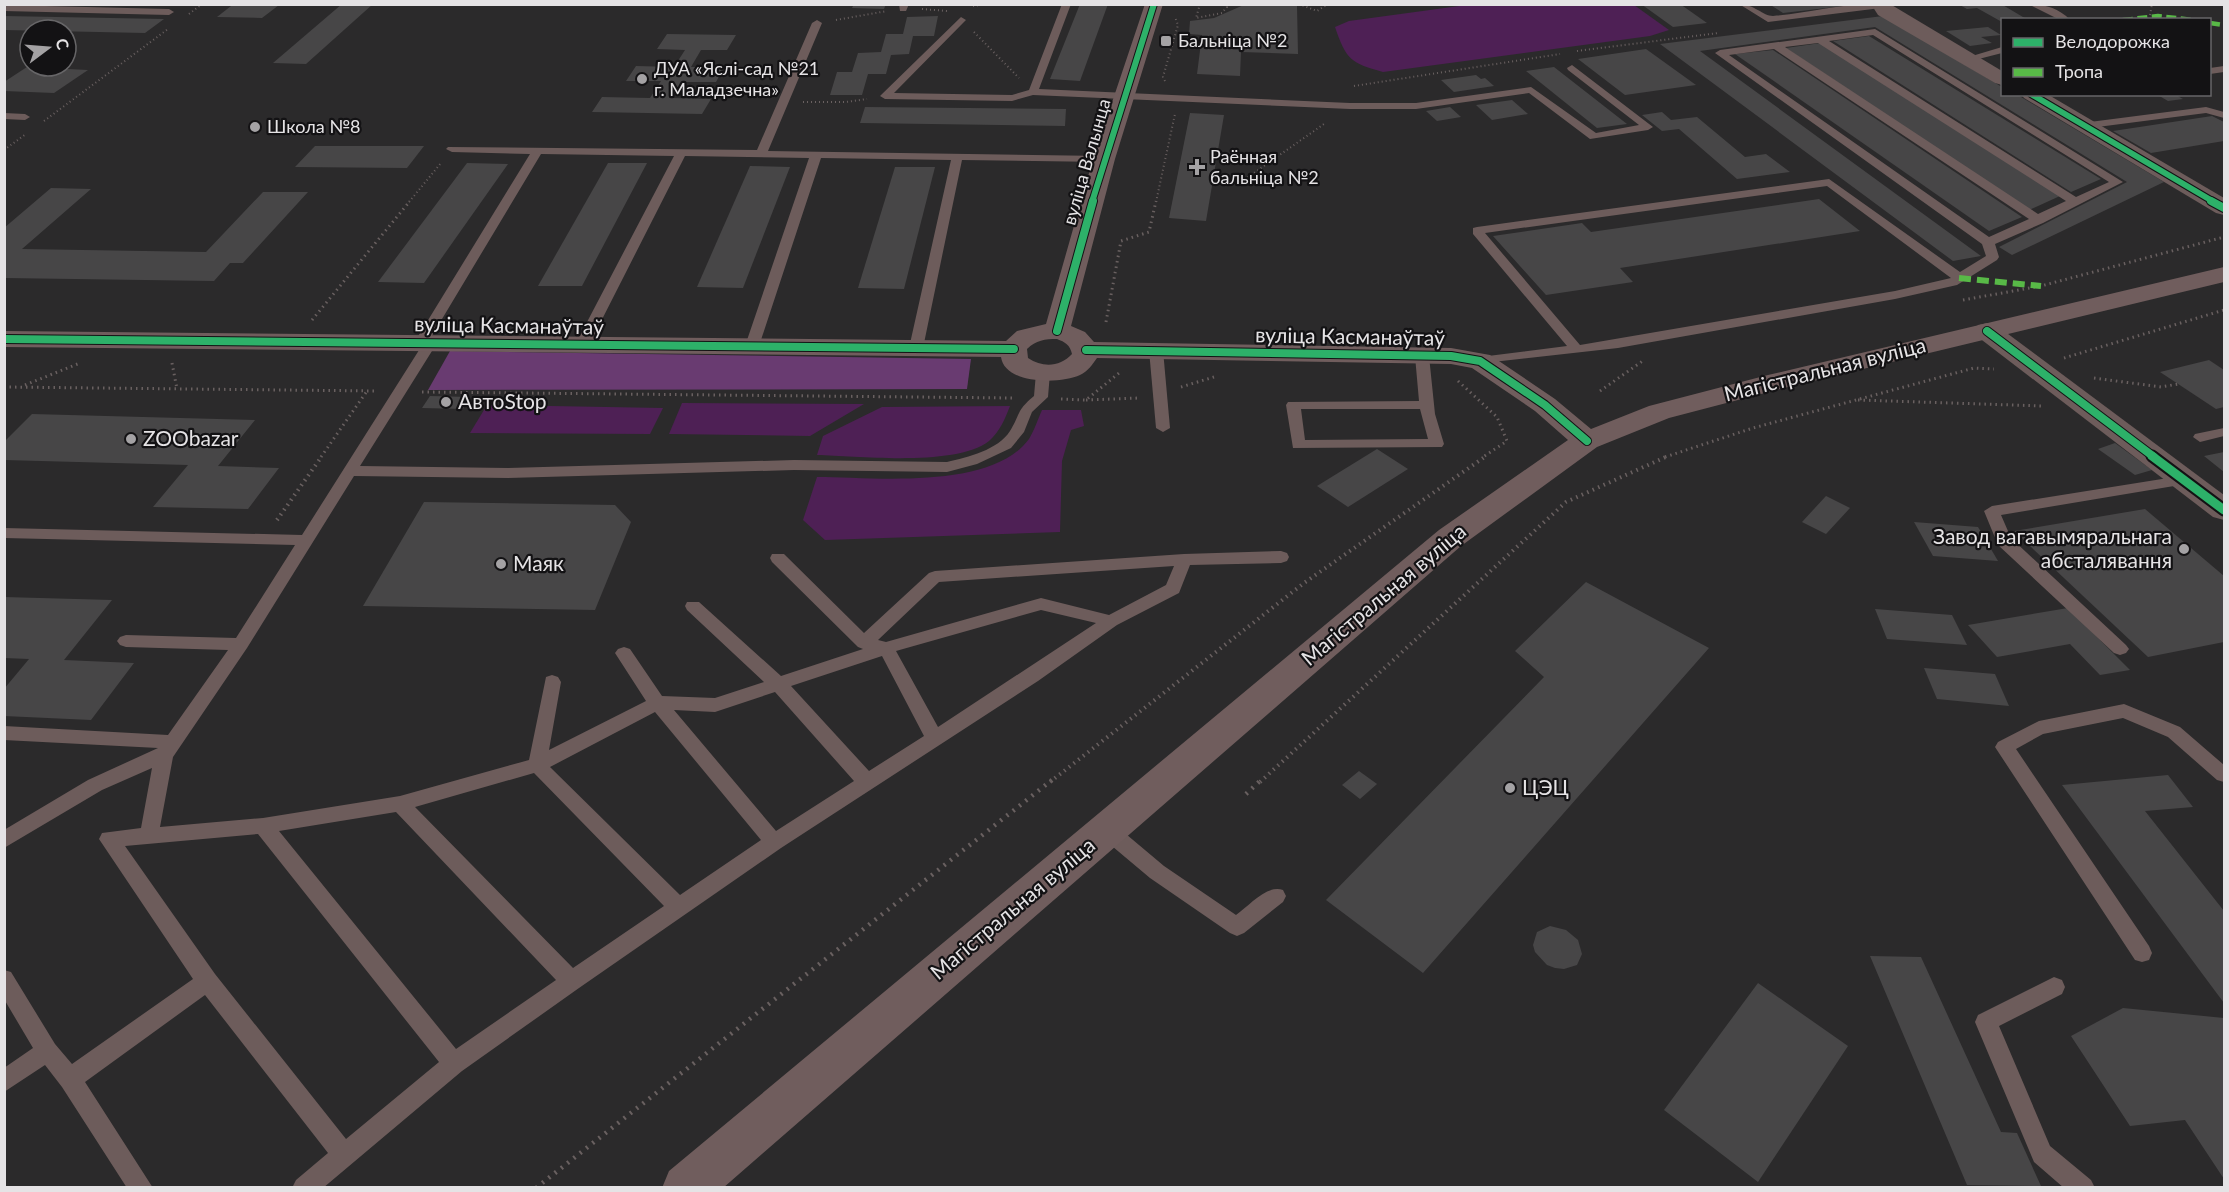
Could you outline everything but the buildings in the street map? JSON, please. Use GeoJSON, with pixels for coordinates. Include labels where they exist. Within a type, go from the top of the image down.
{"type":"FeatureCollection","features":[{"type":"Feature","properties":{"kind":"street","name":"вуліца Валынца"},"geometry":{"type":"LineString","coordinates":[[1057,331],[1104,159],[1154,4]]}},
{"type":"Feature","properties":{"kind":"street"},"geometry":{"type":"LineString","coordinates":[[1880,5],[1885,11],[2001,78]]}},
{"type":"Feature","properties":{"kind":"street"},"geometry":{"type":"LineString","coordinates":[[2036,96],[2082,126],[2224,208]]}},
{"type":"Feature","properties":{"kind":"street","name":"Магістральная вуліца"},"geometry":{"type":"LineString","coordinates":[[686,1188],[1450,537],[1587,441],[1659,412],[1778,381],[2224,275]]}},
{"type":"Feature","properties":{"kind":"street"},"geometry":{"type":"LineString","coordinates":[[1057,331],[1081,341],[1086,350],[1082,360],[1076,366],[1055,373],[1042,385],[1016,361],[1014,349],[1020,340],[1028,335],[1057,331]]}},
{"type":"Feature","properties":{"kind":"street"},"geometry":{"type":"LineString","coordinates":[[1987,331],[2043,371],[2224,510]]}},
{"type":"Feature","properties":{"kind":"street","name":"вуліца Касманаўтаў"},"geometry":{"type":"LineString","coordinates":[[4,339],[1014,349]]}},
{"type":"Feature","properties":{"kind":"street","name":"вуліца Касманаўтаў"},"geometry":{"type":"LineString","coordinates":[[1086,350],[1451,356],[1480,361],[1545,405],[1587,441]]}},
{"type":"Feature","properties":{"kind":"lane"},"geometry":{"type":"LineString","coordinates":[[1033,92],[1067,4]]}},
{"type":"Feature","properties":{"kind":"lane"},"geometry":{"type":"LineString","coordinates":[[1743,4],[1768,19],[1880,5]]}},
{"type":"Feature","properties":{"kind":"lane"},"geometry":{"type":"LineString","coordinates":[[2032,4],[2064,18]]}},
{"type":"Feature","properties":{"kind":"lane"},"geometry":{"type":"LineString","coordinates":[[4,8],[169,12]]}},
{"type":"Feature","properties":{"kind":"lane"},"geometry":{"type":"LineString","coordinates":[[885,96],[962,20]]}},
{"type":"Feature","properties":{"kind":"lane"},"geometry":{"type":"LineString","coordinates":[[761,154],[817,23]]}},
{"type":"Feature","properties":{"kind":"lane"},"geometry":{"type":"LineString","coordinates":[[1480,361],[1577,349],[1895,295],[1953,282],[1993,257],[1988,242],[1720,53],[1875,32],[2117,182],[1988,242]]}},
{"type":"Feature","properties":{"kind":"lane"},"geometry":{"type":"LineString","coordinates":[[1819,39],[2074,201]]}},
{"type":"Feature","properties":{"kind":"lane"},"geometry":{"type":"LineString","coordinates":[[1776,45],[2039,220]]}},
{"type":"Feature","properties":{"kind":"lane"},"geometry":{"type":"LineString","coordinates":[[1967,59],[2001,50]]}},
{"type":"Feature","properties":{"kind":"lane"},"geometry":{"type":"LineString","coordinates":[[885,96],[1012,98],[1033,92],[1350,106],[1416,106],[1531,90],[1594,137],[1648,127],[1572,68]]}},
{"type":"Feature","properties":{"kind":"lane"},"geometry":{"type":"LineString","coordinates":[[2082,126],[2206,110],[2224,115]]}},
{"type":"Feature","properties":{"kind":"lane"},"geometry":{"type":"LineString","coordinates":[[4,116],[24,117]]}},
{"type":"Feature","properties":{"kind":"lane"},"geometry":{"type":"LineString","coordinates":[[452,149],[1104,159]]}},
{"type":"Feature","properties":{"kind":"lane"},"geometry":{"type":"LineString","coordinates":[[149,835],[167,748],[241,644],[400,391],[425,343],[538,150]]}},
{"type":"Feature","properties":{"kind":"lane"},"geometry":{"type":"LineString","coordinates":[[582,345],[681,153]]}},
{"type":"Feature","properties":{"kind":"lane"},"geometry":{"type":"LineString","coordinates":[[752,346],[816,155]]}},
{"type":"Feature","properties":{"kind":"lane"},"geometry":{"type":"LineString","coordinates":[[916,348],[957,157]]}},
{"type":"Feature","properties":{"kind":"lane"},"geometry":{"type":"LineString","coordinates":[[1577,349],[1477,231],[1829,182],[1959,278]]}},
{"type":"Feature","properties":{"kind":"lane"},"geometry":{"type":"LineString","coordinates":[[1156,351],[1163,428]]}},
{"type":"Feature","properties":{"kind":"lane"},"geometry":{"type":"LineString","coordinates":[[1422,356],[1427,405],[1437,444],[1298,445],[1293,405],[1427,405]]}},
{"type":"Feature","properties":{"kind":"lane"},"geometry":{"type":"LineString","coordinates":[[348,471],[508,473],[794,465],[947,467],[972,461],[1006,445],[1017,432],[1026,410],[1042,385]]}},
{"type":"Feature","properties":{"kind":"lane"},"geometry":{"type":"LineString","coordinates":[[2200,437],[2224,432]]}},
{"type":"Feature","properties":{"kind":"lane"},"geometry":{"type":"LineString","coordinates":[[2120,649],[2004,541],[1992,511],[2187,480]]}},
{"type":"Feature","properties":{"kind":"lane"},"geometry":{"type":"LineString","coordinates":[[4,533],[305,540]]}},
{"type":"Feature","properties":{"kind":"lane"},"geometry":{"type":"LineString","coordinates":[[864,643],[935,577],[1184,560],[1281,557]]}},
{"type":"Feature","properties":{"kind":"lane"},"geometry":{"type":"LineString","coordinates":[[778,558],[864,643],[886,648],[934,737]]}},
{"type":"Feature","properties":{"kind":"lane"},"geometry":{"type":"LineString","coordinates":[[303,1188],[454,1064],[678,907],[934,737],[1032,676],[1112,621],[1173,589],[1184,560]]}},
{"type":"Feature","properties":{"kind":"lane"},"geometry":{"type":"LineString","coordinates":[[344,1155],[207,981],[109,839],[263,826],[400,804],[537,765],[657,704],[715,705],[886,648],[1041,604],[1112,621]]}},
{"type":"Feature","properties":{"kind":"lane"},"geometry":{"type":"LineString","coordinates":[[693,606],[777,683],[867,782]]}},
{"type":"Feature","properties":{"kind":"lane"},"geometry":{"type":"LineString","coordinates":[[126,641],[241,644]]}},
{"type":"Feature","properties":{"kind":"lane"},"geometry":{"type":"LineString","coordinates":[[624,653],[657,704],[774,842]]}},
{"type":"Feature","properties":{"kind":"lane"},"geometry":{"type":"LineString","coordinates":[[537,765],[552,682]]}},
{"type":"Feature","properties":{"kind":"lane"},"geometry":{"type":"LineString","coordinates":[[2142,953],[2004,747],[2039,728],[2124,711],[2174,732],[2224,775]]}},
{"type":"Feature","properties":{"kind":"lane"},"geometry":{"type":"LineString","coordinates":[[4,733],[167,748]]}},
{"type":"Feature","properties":{"kind":"lane"},"geometry":{"type":"LineString","coordinates":[[4,840],[95,785],[167,748]]}},
{"type":"Feature","properties":{"kind":"lane"},"geometry":{"type":"LineString","coordinates":[[537,765],[678,907]]}},
{"type":"Feature","properties":{"kind":"lane"},"geometry":{"type":"LineString","coordinates":[[400,804],[571,981]]}},
{"type":"Feature","properties":{"kind":"lane"},"geometry":{"type":"LineString","coordinates":[[263,826],[454,1064]]}},
{"type":"Feature","properties":{"kind":"lane"},"geometry":{"type":"LineString","coordinates":[[1107,830],[1157,872],[1237,927],[1276,896]]}},
{"type":"Feature","properties":{"kind":"lane"},"geometry":{"type":"LineString","coordinates":[[4,979],[47,1051],[70,1079],[141,1188]]}},
{"type":"Feature","properties":{"kind":"lane"},"geometry":{"type":"LineString","coordinates":[[70,1079],[207,981]]}},
{"type":"Feature","properties":{"kind":"lane"},"geometry":{"type":"LineString","coordinates":[[2054,987],[1986,1022],[2042,1154],[2084,1188]]}},
{"type":"Feature","properties":{"kind":"lane"},"geometry":{"type":"LineString","coordinates":[[4,1081],[47,1051]]}},
{"type":"Feature","properties":{"kind":"path"},"geometry":{"type":"LineString","coordinates":[[182,20],[202,4]]}},
{"type":"Feature","properties":{"kind":"path"},"geometry":{"type":"LineString","coordinates":[[1200,4],[1196,18],[1222,13],[1226,6],[1233,4]]}},
{"type":"Feature","properties":{"kind":"path"},"geometry":{"type":"LineString","coordinates":[[1299,4],[1317,10],[1328,4]]}},
{"type":"Feature","properties":{"kind":"path"},"geometry":{"type":"LineString","coordinates":[[2150,15],[2152,4]]}},
{"type":"Feature","properties":{"kind":"path"},"geometry":{"type":"LineString","coordinates":[[1106,322],[1121,242],[1149,232],[1178,101],[1170,93],[1163,77],[1178,25],[1175,16],[1177,10]]}},
{"type":"Feature","properties":{"kind":"path"},"geometry":{"type":"LineString","coordinates":[[40,124],[172,27]]}},
{"type":"Feature","properties":{"kind":"path"},"geometry":{"type":"LineString","coordinates":[[1347,87],[1625,44],[1724,33]]}},
{"type":"Feature","properties":{"kind":"path"},"geometry":{"type":"LineString","coordinates":[[1241,182],[1383,83]]}},
{"type":"Feature","properties":{"kind":"path"},"geometry":{"type":"LineString","coordinates":[[784,102],[846,102],[885,96]]}},
{"type":"Feature","properties":{"kind":"path"},"geometry":{"type":"LineString","coordinates":[[4,150],[31,131]]}},
{"type":"Feature","properties":{"kind":"path"},"geometry":{"type":"LineString","coordinates":[[310,323],[452,149]]}},
{"type":"Feature","properties":{"kind":"path"},"geometry":{"type":"LineString","coordinates":[[1246,794],[1566,502],[1677,452],[1753,428],[1974,368],[2043,371],[2069,356],[2224,310]]}},
{"type":"Feature","properties":{"kind":"path"},"geometry":{"type":"LineString","coordinates":[[172,361],[177,389]]}},
{"type":"Feature","properties":{"kind":"path"},"geometry":{"type":"LineString","coordinates":[[6,388],[400,391],[487,394],[1042,385],[1086,400],[1122,371]]}},
{"type":"Feature","properties":{"kind":"path"},"geometry":{"type":"LineString","coordinates":[[2090,377],[2161,387],[2178,384]]}},
{"type":"Feature","properties":{"kind":"path"},"geometry":{"type":"LineString","coordinates":[[263,539],[368,391]]}},
{"type":"Feature","properties":{"kind":"path"},"geometry":{"type":"LineString","coordinates":[[1856,400],[2044,406]]}},
{"type":"Feature","properties":{"kind":"path"},"geometry":{"type":"LineString","coordinates":[[536,1188],[1226,642],[1304,583],[1507,441],[1497,417]]}},
{"type":"Feature","properties":{"kind":"shaded area"},"geometry":{"type":"Polygon","coordinates":[[[1474,4],[1634,5],[1669,30],[1650,36],[1383,72],[1363,66],[1351,58],[1342,46],[1335,27],[1349,21],[1474,4]]]}},
{"type":"Feature","properties":{"kind":"shaded area"},"geometry":{"type":"Polygon","coordinates":[[[450,351],[971,359],[967,389],[428,390],[450,351]]]}},
{"type":"Feature","properties":{"kind":"shaded area"},"geometry":{"type":"Polygon","coordinates":[[[682,403],[864,404],[810,436],[669,434],[682,403]]]}},
{"type":"Feature","properties":{"kind":"shaded area"},"geometry":{"type":"Polygon","coordinates":[[[487,405],[663,408],[650,434],[470,433],[487,405]]]}},
{"type":"Feature","properties":{"kind":"shaded area"},"geometry":{"type":"Polygon","coordinates":[[[1010,406],[993,437],[974,449],[954,454],[906,458],[817,455],[823,436],[882,407],[1010,406]]]}},
{"type":"Feature","properties":{"kind":"shaded area"},"geometry":{"type":"Polygon","coordinates":[[[1042,410],[1081,410],[1084,426],[1071,430],[1062,461],[1060,532],[825,540],[803,520],[817,477],[930,478],[988,467],[1011,456],[1029,439],[1042,410]]]}},
{"type":"Feature","properties":{"kind":"marked path"},"geometry":{"type":"LineString","coordinates":[[2135,18],[2158,16],[2181,18]]}},
{"type":"Feature","properties":{"kind":"marked path"},"geometry":{"type":"LineString","coordinates":[[2211,23],[2224,25]]}},
{"type":"Feature","properties":{"kind":"marked path"},"geometry":{"type":"LineString","coordinates":[[1959,278],[2041,286]]}},
{"type":"Feature","properties":{"kind":"cycle path"},"geometry":{"type":"LineString","coordinates":[[1057,331],[1104,159],[1154,4]]}},
{"type":"Feature","properties":{"kind":"cycle path"},"geometry":{"type":"LineString","coordinates":[[2034,96],[2224,208]]}},
{"type":"Feature","properties":{"kind":"cycle path"},"geometry":{"type":"LineString","coordinates":[[1987,331],[2224,510]]}},
{"type":"Feature","properties":{"kind":"cycle path"},"geometry":{"type":"LineString","coordinates":[[4,339],[1014,349]]}},
{"type":"Feature","properties":{"kind":"cycle path"},"geometry":{"type":"LineString","coordinates":[[1086,350],[1451,356],[1480,361],[1545,405],[1587,441]]}},
{"type":"Feature","properties":{"kind":"place","name":"Бальніца №2"},"geometry":{"type":"Point","coordinates":[1166,41]}},
{"type":"Feature","properties":{"kind":"place","name":"ДУА «Яслі-сад №21 г. Маладзечна»"},"geometry":{"type":"Point","coordinates":[642,79]}},
{"type":"Feature","properties":{"kind":"place","name":"Школа №8"},"geometry":{"type":"Point","coordinates":[255,127]}},
{"type":"Feature","properties":{"kind":"place","name":"Раённая бальніца №2"},"geometry":{"type":"Point","coordinates":[1197,167]}},
{"type":"Feature","properties":{"kind":"place","name":"АвтоStop"},"geometry":{"type":"Point","coordinates":[446,402]}},
{"type":"Feature","properties":{"kind":"place","name":"ZOObazar"},"geometry":{"type":"Point","coordinates":[131,439]}},
{"type":"Feature","properties":{"kind":"place","name":"Завод вагавымяральнага абсталявання"},"geometry":{"type":"Point","coordinates":[2184,549]}},
{"type":"Feature","properties":{"kind":"place","name":"Маяк"},"geometry":{"type":"Point","coordinates":[501,564]}},
{"type":"Feature","properties":{"kind":"place","name":"ЦЭЦ"},"geometry":{"type":"Point","coordinates":[1510,788]}}]}
